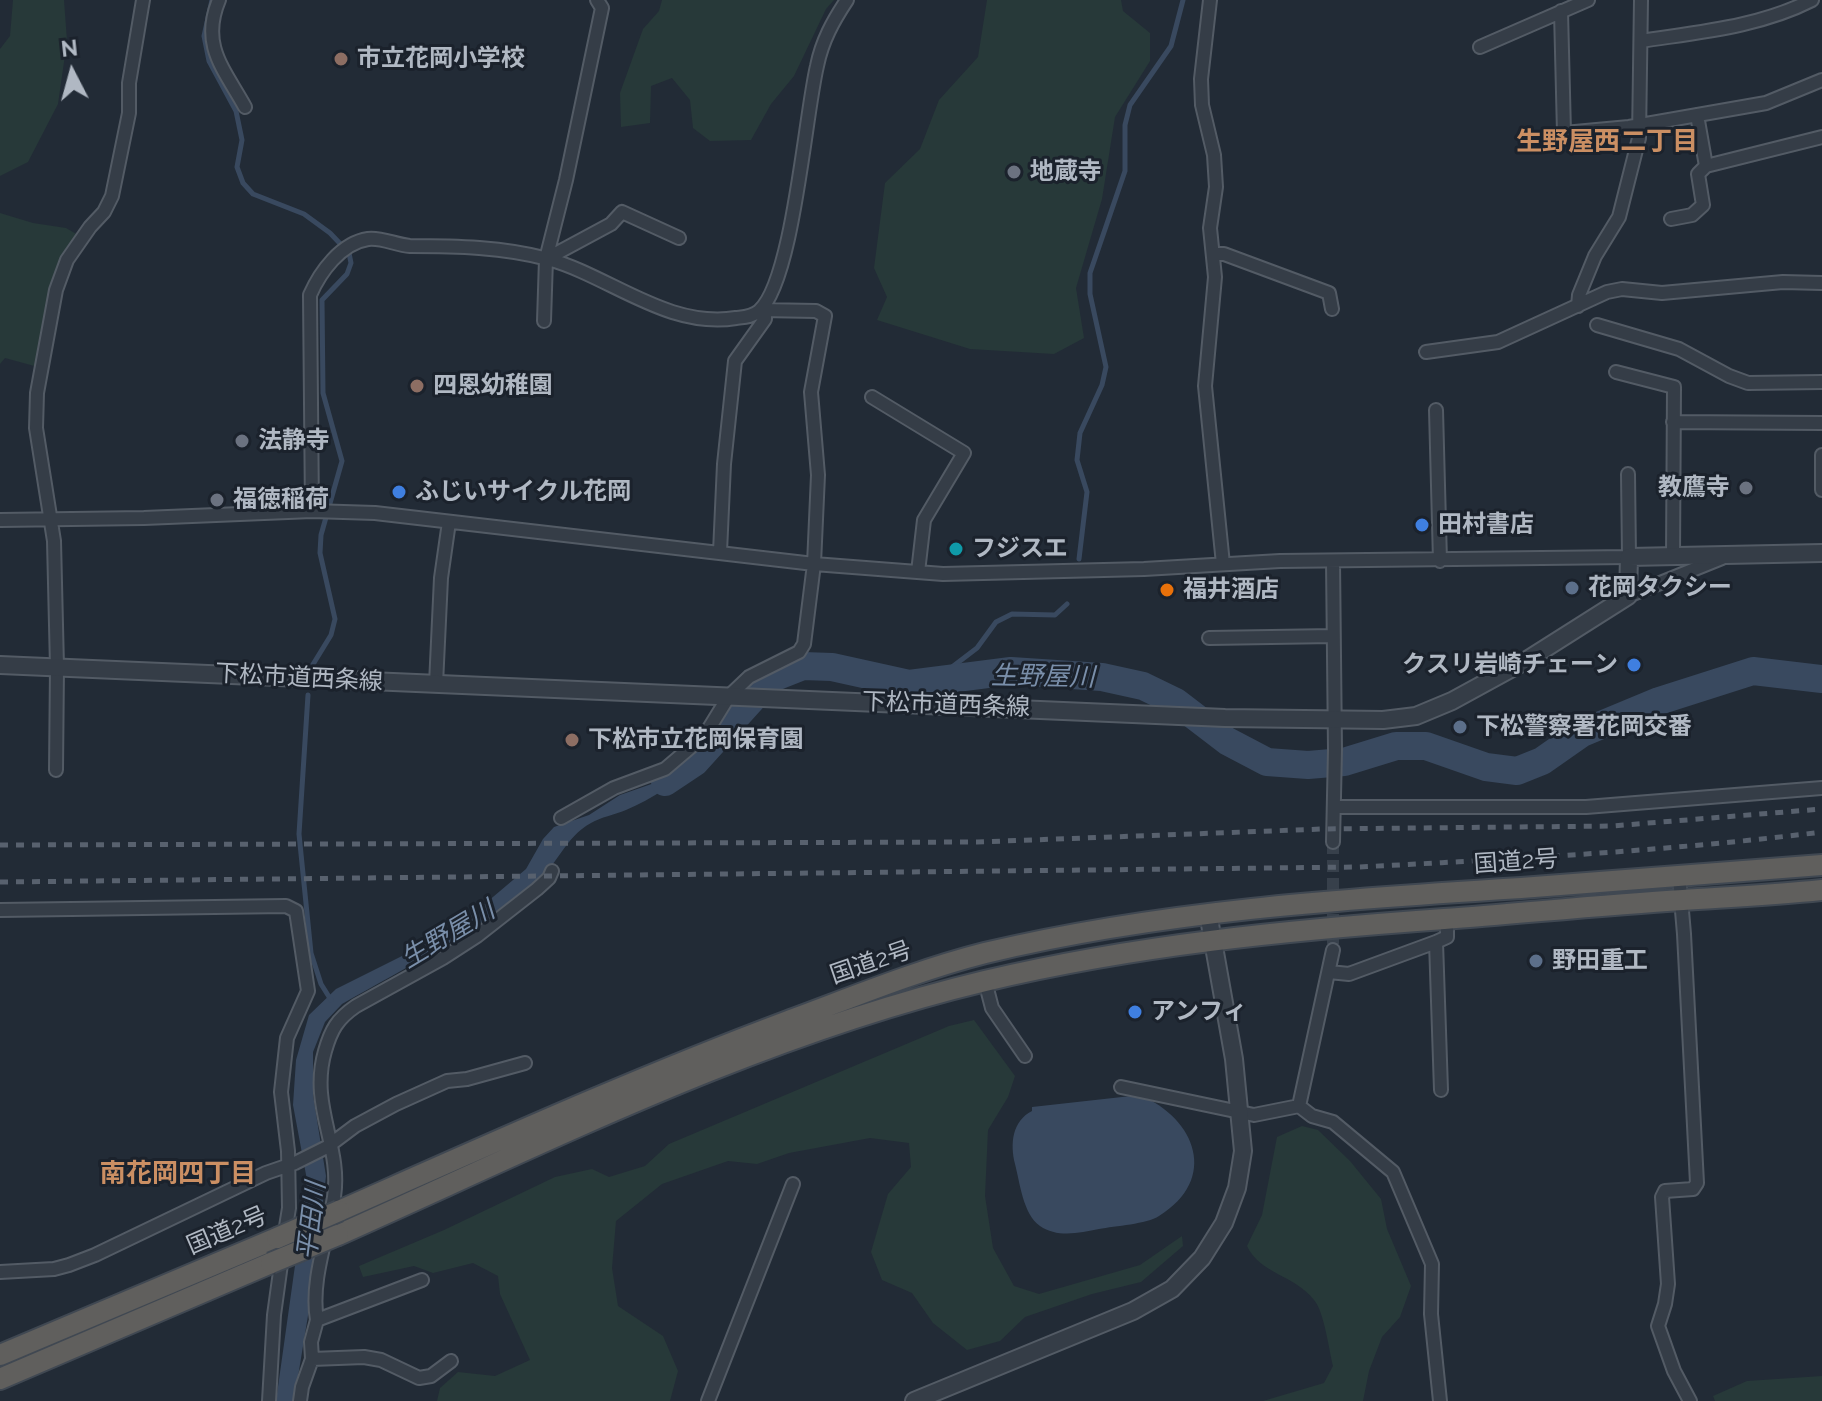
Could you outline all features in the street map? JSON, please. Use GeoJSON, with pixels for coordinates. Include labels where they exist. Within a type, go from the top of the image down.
{"type":"FeatureCollection","features":[{"type":"Feature","properties":{"kind":"highway","name":"国道2号"},"geometry":{"type":"LineString","coordinates":[[0,1355],[277,1238],[599,1096],[894,981],[981,954],[1066,935],[1208,913],[1822,865]]}},
{"type":"Feature","properties":{"kind":"highway","name":"国道2号"},"geometry":{"type":"LineString","coordinates":[[0,1379],[761,1050],[903,1002],[1089,959],[1213,939],[1822,890]]}},
{"type":"Feature","properties":{"kind":"street"},"geometry":{"type":"LineString","coordinates":[[56,770],[54,541],[36,418],[37,393],[56,290],[67,260],[104,212],[112,196],[129,113],[129,83],[143,0]]}},
{"type":"Feature","properties":{"kind":"street"},"geometry":{"type":"LineString","coordinates":[[219,0],[211,26],[214,52],[245,107]]}},
{"type":"Feature","properties":{"kind":"street"},"geometry":{"type":"LineString","coordinates":[[544,321],[546,259],[602,8],[597,0]]}},
{"type":"Feature","properties":{"kind":"street"},"geometry":{"type":"LineString","coordinates":[[720,552],[724,464],[735,361],[765,319],[763,310],[782,263],[806,141],[816,67],[825,39],[847,0]]}},
{"type":"Feature","properties":{"kind":"street"},"geometry":{"type":"LineString","coordinates":[[1210,0],[1201,79],[1202,105],[1214,155],[1216,187],[1210,228],[1215,277],[1205,386],[1223,564]]}},
{"type":"Feature","properties":{"kind":"street"},"geometry":{"type":"LineString","coordinates":[[1480,47],[1588,0]]}},
{"type":"Feature","properties":{"kind":"street"},"geometry":{"type":"LineString","coordinates":[[1578,306],[1579,295],[1595,256],[1619,217],[1640,124],[1641,0]]}},
{"type":"Feature","properties":{"kind":"street"},"geometry":{"type":"LineString","coordinates":[[1641,41],[1745,25],[1787,13],[1812,0]]}},
{"type":"Feature","properties":{"kind":"street"},"geometry":{"type":"LineString","coordinates":[[1561,11],[1564,133],[1640,124],[1778,100],[1822,80]]}},
{"type":"Feature","properties":{"kind":"street"},"geometry":{"type":"LineString","coordinates":[[1697,115],[1706,166]]}},
{"type":"Feature","properties":{"kind":"street"},"geometry":{"type":"LineString","coordinates":[[1671,219],[1692,215],[1703,205],[1698,174],[1706,166],[1822,137]]}},
{"type":"Feature","properties":{"kind":"street"},"geometry":{"type":"LineString","coordinates":[[546,259],[611,224],[622,212],[679,238]]}},
{"type":"Feature","properties":{"kind":"street"},"geometry":{"type":"LineString","coordinates":[[312,511],[310,295],[318,277],[352,244],[370,238],[400,245],[473,246],[546,259],[577,268],[649,304],[691,317],[724,320],[751,316],[763,310],[816,311],[825,316],[811,392],[818,475],[814,564],[804,644],[799,652],[749,677],[705,735],[665,769],[614,788],[561,818]]}},
{"type":"Feature","properties":{"kind":"street"},"geometry":{"type":"LineString","coordinates":[[1214,254],[1224,254],[1329,293],[1332,309]]}},
{"type":"Feature","properties":{"kind":"street"},"geometry":{"type":"LineString","coordinates":[[1426,352],[1498,342],[1607,292],[1622,289],[1662,293],[1783,282],[1822,283]]}},
{"type":"Feature","properties":{"kind":"street"},"geometry":{"type":"LineString","coordinates":[[1597,325],[1679,349],[1748,383],[1822,382]]}},
{"type":"Feature","properties":{"kind":"street"},"geometry":{"type":"LineString","coordinates":[[1616,372],[1674,387],[1673,557]]}},
{"type":"Feature","properties":{"kind":"street"},"geometry":{"type":"LineString","coordinates":[[872,397],[964,453],[924,520],[918,572]]}},
{"type":"Feature","properties":{"kind":"street"},"geometry":{"type":"LineString","coordinates":[[1436,410],[1440,561]]}},
{"type":"Feature","properties":{"kind":"street"},"geometry":{"type":"LineString","coordinates":[[1673,422],[1822,423]]}},
{"type":"Feature","properties":{"kind":"street"},"geometry":{"type":"LineString","coordinates":[[1822,455],[1822,490]]}},
{"type":"Feature","properties":{"kind":"street"},"geometry":{"type":"LineString","coordinates":[[1628,474],[1628,596],[1728,555]]}},
{"type":"Feature","properties":{"kind":"street"},"geometry":{"type":"LineString","coordinates":[[0,520],[312,511],[375,513],[814,564],[943,574],[1333,561],[1822,553]]}},
{"type":"Feature","properties":{"kind":"street"},"geometry":{"type":"LineString","coordinates":[[436,684],[441,578],[449,522]]}},
{"type":"Feature","properties":{"kind":"street"},"geometry":{"type":"LineString","coordinates":[[1333,561],[1333,842]]}},
{"type":"Feature","properties":{"kind":"street","name":"下松市道西条線"},"geometry":{"type":"LineString","coordinates":[[0,665],[1225,718],[1383,720],[1416,716],[1452,701],[1527,660],[1628,596]]}},
{"type":"Feature","properties":{"kind":"street"},"geometry":{"type":"LineString","coordinates":[[1209,638],[1333,636]]}},
{"type":"Feature","properties":{"kind":"street"},"geometry":{"type":"LineString","coordinates":[[1334,807],[1586,807],[1822,788]]}},
{"type":"Feature","properties":{"kind":"street"},"geometry":{"type":"LineString","coordinates":[[300,1401],[312,1359],[318,1281],[335,1195],[319,1090],[320,1068],[332,1029],[342,1016],[477,936],[537,889],[552,871]]}},
{"type":"Feature","properties":{"kind":"street"},"geometry":{"type":"LineString","coordinates":[[1679,876],[1697,1183],[1693,1189],[1665,1191],[1662,1197],[1668,1284],[1658,1326],[1674,1371],[1690,1401]]}},
{"type":"Feature","properties":{"kind":"street"},"geometry":{"type":"LineString","coordinates":[[0,910],[286,906],[296,911],[308,991],[287,1038],[281,1092],[291,1164],[289,1208],[274,1315],[269,1401]]}},
{"type":"Feature","properties":{"kind":"street"},"geometry":{"type":"LineString","coordinates":[[914,1401],[1133,1311],[1172,1289],[1202,1258],[1224,1223],[1237,1188],[1243,1151],[1234,1059],[1208,913]]}},
{"type":"Feature","properties":{"kind":"street"},"geometry":{"type":"LineString","coordinates":[[1329,972],[1349,974],[1436,942],[1447,937],[1447,919]]}},
{"type":"Feature","properties":{"kind":"street"},"geometry":{"type":"LineString","coordinates":[[1436,942],[1441,1090]]}},
{"type":"Feature","properties":{"kind":"street"},"geometry":{"type":"LineString","coordinates":[[1299,1106],[1333,950]]}},
{"type":"Feature","properties":{"kind":"street"},"geometry":{"type":"LineString","coordinates":[[985,981],[992,1008],[1025,1056]]}},
{"type":"Feature","properties":{"kind":"street"},"geometry":{"type":"LineString","coordinates":[[0,1272],[54,1269],[95,1255],[329,1146],[355,1126],[447,1081],[467,1079],[525,1063]]}},
{"type":"Feature","properties":{"kind":"street"},"geometry":{"type":"LineString","coordinates":[[1121,1087],[1254,1115],[1299,1106],[1312,1116],[1333,1122],[1393,1172],[1432,1264],[1431,1314],[1440,1401]]}},
{"type":"Feature","properties":{"kind":"street"},"geometry":{"type":"LineString","coordinates":[[708,1401],[793,1184]]}},
{"type":"Feature","properties":{"kind":"street"},"geometry":{"type":"LineString","coordinates":[[317,1320],[422,1280]]}},
{"type":"Feature","properties":{"kind":"street"},"geometry":{"type":"LineString","coordinates":[[312,1359],[364,1357],[381,1360],[419,1378],[431,1376],[451,1361]]}},
{"type":"Feature","properties":{"kind":"shaded area"},"geometry":{"type":"Polygon","coordinates":[[[13,0],[64,0],[67,41],[58,104],[28,162],[0,176],[0,49],[10,36],[13,0]]]}},
{"type":"Feature","properties":{"kind":"shaded area"},"geometry":{"type":"Polygon","coordinates":[[[662,0],[834,0],[826,9],[794,76],[771,104],[751,140],[710,141],[693,128],[690,100],[672,78],[651,86],[650,123],[621,127],[620,93],[643,29],[659,11],[662,0]]]}},
{"type":"Feature","properties":{"kind":"shaded area"},"geometry":{"type":"Polygon","coordinates":[[[987,0],[1121,0],[1123,11],[1150,33],[1150,61],[1115,117],[1102,199],[1076,288],[1084,338],[1054,354],[970,349],[877,320],[887,297],[874,268],[885,183],[920,149],[939,100],[978,57],[987,0]]]}},
{"type":"Feature","properties":{"kind":"shaded area"},"geometry":{"type":"Polygon","coordinates":[[[0,213],[33,223],[66,228],[78,235],[60,261],[47,302],[38,367],[5,358],[0,364],[0,213]]]}},
{"type":"Feature","properties":{"kind":"shaded area"},"geometry":{"type":"Polygon","coordinates":[[[974,1020],[1015,1076],[1008,1097],[988,1130],[985,1196],[993,1248],[1014,1286],[1039,1294],[1140,1265],[1182,1236],[1183,1246],[1141,1282],[1092,1294],[1025,1317],[1000,1341],[967,1350],[933,1323],[912,1293],[882,1280],[871,1252],[888,1194],[911,1167],[909,1143],[870,1138],[789,1153],[757,1164],[728,1161],[662,1184],[616,1221],[612,1268],[618,1306],[663,1336],[678,1371],[670,1401],[437,1401],[440,1388],[458,1372],[495,1376],[530,1360],[500,1294],[498,1276],[473,1263],[433,1273],[414,1266],[363,1277],[359,1266],[555,1177],[592,1169],[609,1177],[645,1166],[669,1144],[949,1026],[974,1020]]]}},
{"type":"Feature","properties":{"kind":"shaded area"},"geometry":{"type":"Polygon","coordinates":[[[1302,1126],[1318,1130],[1350,1161],[1381,1199],[1387,1229],[1411,1286],[1400,1317],[1382,1337],[1369,1371],[1363,1401],[1263,1401],[1324,1383],[1333,1366],[1318,1305],[1297,1285],[1260,1263],[1247,1246],[1262,1215],[1277,1137],[1302,1126]]]}},
{"type":"Feature","properties":{"kind":"shaded area"},"geometry":{"type":"Polygon","coordinates":[[[1822,1376],[1822,1401],[1715,1401],[1713,1396],[1747,1381],[1822,1376]]]}},
{"type":"Feature","properties":{"kind":"water","name":"平田川"},"geometry":{"type":"Polygon","coordinates":[[[695,762],[680,778],[654,796],[582,829],[534,885],[440,948],[342,1004],[325,1022],[313,1052],[313,1095],[326,1176],[313,1285],[294,1401],[276,1401],[307,1180],[293,1105],[296,1060],[309,1015],[336,989],[454,930],[526,869],[543,839],[554,827],[589,815],[620,795],[660,781],[695,762]]]}},
{"type":"Feature","properties":{"kind":"water"},"geometry":{"type":"Polygon","coordinates":[[[1140,1095],[1175,1119],[1193,1151],[1194,1168],[1189,1185],[1178,1201],[1154,1219],[1130,1224],[1069,1234],[1040,1226],[1026,1206],[1013,1156],[1014,1134],[1020,1121],[1032,1111],[1032,1107],[1140,1095]]]}},
{"type":"Feature","properties":{"kind":"waterway"},"geometry":{"type":"LineString","coordinates":[[212,0],[204,36],[209,61],[236,111],[242,140],[237,167],[243,183],[253,194],[304,214],[330,233],[349,253],[351,263],[347,274],[322,300],[323,393],[342,461],[321,535],[320,553],[335,619],[331,635],[312,666]]}},
{"type":"Feature","properties":{"kind":"waterway"},"geometry":{"type":"LineString","coordinates":[[1079,559],[1087,492],[1077,460],[1080,433],[1102,385],[1106,367],[1090,294],[1090,273],[1125,171],[1125,125],[1130,105],[1171,46],[1183,0]]}},
{"type":"Feature","properties":{"kind":"waterway"},"geometry":{"type":"LineString","coordinates":[[935,680],[977,648],[996,622],[1012,614],[1055,615],[1067,604]]}},
{"type":"Feature","properties":{"kind":"waterway","name":"生野屋川"},"geometry":{"type":"LineString","coordinates":[[665,782],[695,762],[770,679],[803,666],[832,667],[909,684],[1011,671],[1102,677],[1143,686],[1176,702],[1227,741],[1267,762],[1308,765],[1344,762],[1396,746],[1426,746],[1486,767],[1517,771],[1542,761],[1582,733],[1659,701],[1753,671],[1822,679]]}},
{"type":"Feature","properties":{"kind":"waterway"},"geometry":{"type":"LineString","coordinates":[[308,695],[299,834],[311,953],[321,984],[331,1000]]}},
{"type":"Feature","properties":{"kind":"tunnel"},"geometry":{"type":"LineString","coordinates":[[1333,842],[1333,950]]}},
{"type":"Feature","properties":{"kind":"railway"},"geometry":{"type":"LineString","coordinates":[[0,845],[977,842],[1323,829],[1612,826],[1822,809]]}},
{"type":"Feature","properties":{"kind":"railway"},"geometry":{"type":"LineString","coordinates":[[0,882],[1359,867],[1649,849],[1822,832]]}},
{"type":"Feature","properties":{"kind":"place","name":"市立花岡小学校"},"geometry":{"type":"Point","coordinates":[341,59]}},
{"type":"Feature","properties":{"kind":"place","name":"地蔵寺"},"geometry":{"type":"Point","coordinates":[1014,172]}},
{"type":"Feature","properties":{"kind":"place","name":"四恩幼稚園"},"geometry":{"type":"Point","coordinates":[417,386]}},
{"type":"Feature","properties":{"kind":"place","name":"法静寺"},"geometry":{"type":"Point","coordinates":[242,441]}},
{"type":"Feature","properties":{"kind":"place","name":"教鷹寺"},"geometry":{"type":"Point","coordinates":[1746,488]}},
{"type":"Feature","properties":{"kind":"place","name":"ふじいサイクル花岡"},"geometry":{"type":"Point","coordinates":[399,492]}},
{"type":"Feature","properties":{"kind":"place","name":"福徳稲荷"},"geometry":{"type":"Point","coordinates":[217,500]}},
{"type":"Feature","properties":{"kind":"place","name":"田村書店"},"geometry":{"type":"Point","coordinates":[1422,525]}},
{"type":"Feature","properties":{"kind":"place","name":"フジスエ"},"geometry":{"type":"Point","coordinates":[956,549]}},
{"type":"Feature","properties":{"kind":"place","name":"花岡タクシー"},"geometry":{"type":"Point","coordinates":[1572,588]}},
{"type":"Feature","properties":{"kind":"place","name":"福井酒店"},"geometry":{"type":"Point","coordinates":[1167,590]}},
{"type":"Feature","properties":{"kind":"place","name":"クスリ岩崎チェーン"},"geometry":{"type":"Point","coordinates":[1634,665]}},
{"type":"Feature","properties":{"kind":"place","name":"下松警察署花岡交番"},"geometry":{"type":"Point","coordinates":[1460,727]}},
{"type":"Feature","properties":{"kind":"place","name":"下松市立花岡保育園"},"geometry":{"type":"Point","coordinates":[572,740]}},
{"type":"Feature","properties":{"kind":"place","name":"野田重工"},"geometry":{"type":"Point","coordinates":[1536,961]}},
{"type":"Feature","properties":{"kind":"place","name":"アンフィ"},"geometry":{"type":"Point","coordinates":[1135,1012]}},
{"type":"Feature","properties":{"kind":"district","name":"生野屋西二丁目"},"geometry":{"type":"Point","coordinates":[1607,142]}},
{"type":"Feature","properties":{"kind":"district","name":"南花岡四丁目"},"geometry":{"type":"Point","coordinates":[178,1174]}}]}
